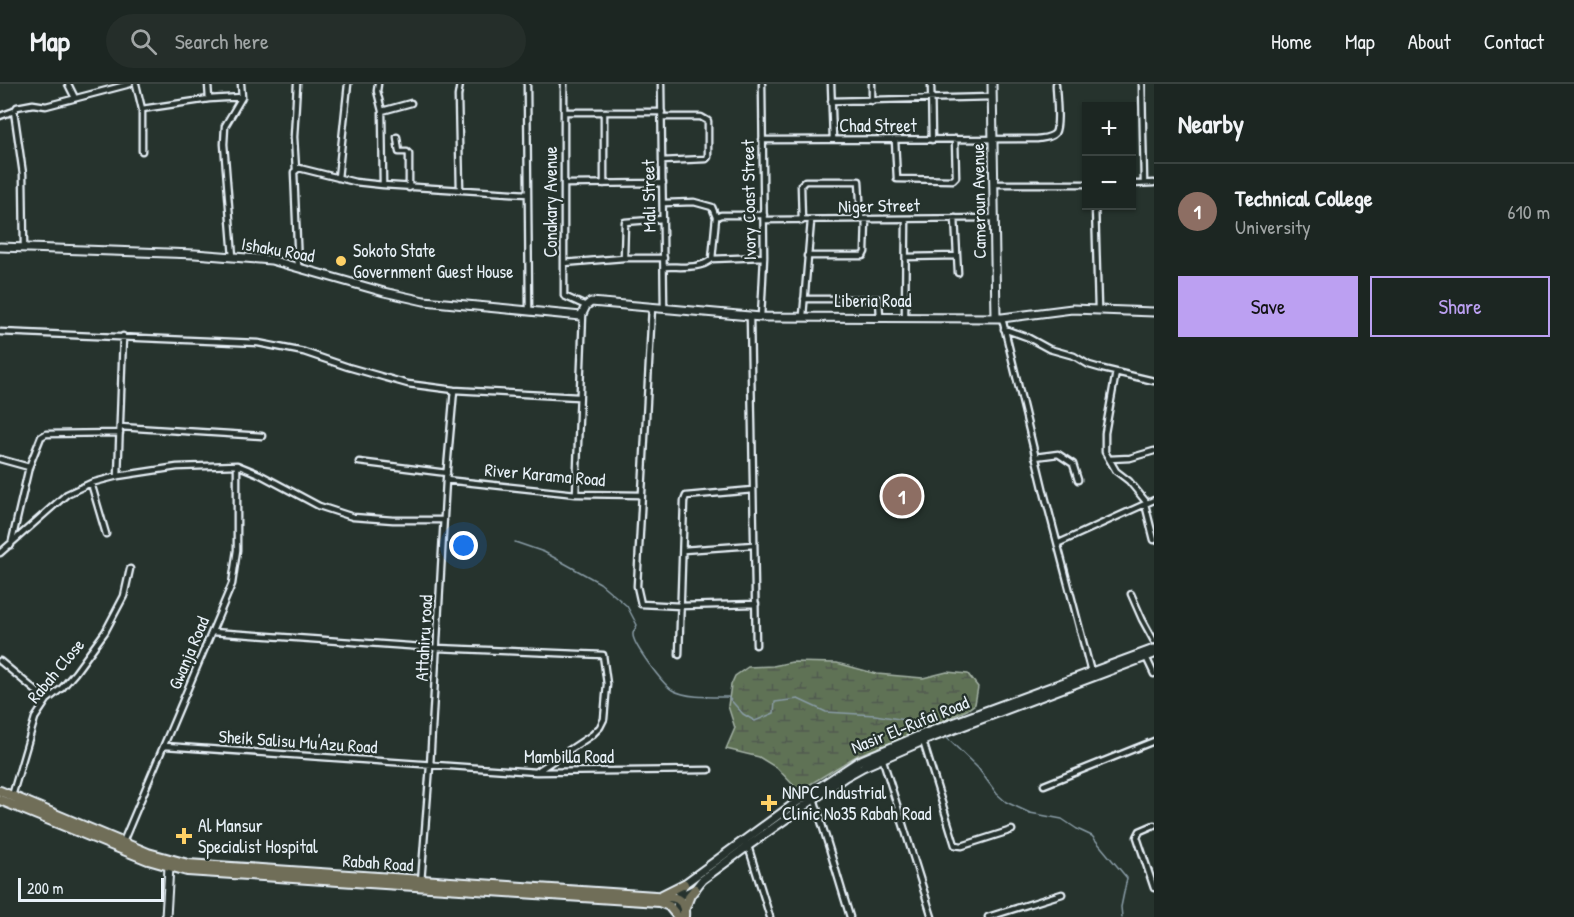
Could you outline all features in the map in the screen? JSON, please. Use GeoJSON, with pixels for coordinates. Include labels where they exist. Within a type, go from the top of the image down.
{"type":"FeatureCollection","features":[{"type":"Feature","properties":{"kind":"main road","name":"Rabah Road"},"geometry":{"type":"LineString","coordinates":[[0,791],[169,860],[206,866],[421,884]]}},
{"type":"Feature","properties":{"kind":"main road","name":"Rabah Road"},"geometry":{"type":"LineString","coordinates":[[0,800],[148,860],[169,867],[206,874],[421,884],[660,899],[677,898]]}},
{"type":"Feature","properties":{"kind":"main road"},"geometry":{"type":"LineString","coordinates":[[684,884],[660,899],[680,917],[695,889]]}},
{"type":"Feature","properties":{"kind":"main road"},"geometry":{"type":"LineString","coordinates":[[677,898],[685,908]]}},
{"type":"Feature","properties":{"kind":"street"},"geometry":{"type":"LineString","coordinates":[[68,84],[75,98]]}},
{"type":"Feature","properties":{"kind":"street"},"geometry":{"type":"LineString","coordinates":[[0,116],[25,104],[46,106],[130,84]]}},
{"type":"Feature","properties":{"kind":"street"},"geometry":{"type":"LineString","coordinates":[[136,84],[142,109],[142,151]]}},
{"type":"Feature","properties":{"kind":"street"},"geometry":{"type":"LineString","coordinates":[[208,84],[209,99]]}},
{"type":"Feature","properties":{"kind":"street"},"geometry":{"type":"LineString","coordinates":[[233,257],[224,144],[225,126],[242,97],[241,84]]}},
{"type":"Feature","properties":{"kind":"street"},"geometry":{"type":"LineString","coordinates":[[297,84],[294,137],[298,266]]}},
{"type":"Feature","properties":{"kind":"street"},"geometry":{"type":"LineString","coordinates":[[338,178],[348,84]]}},
{"type":"Feature","properties":{"kind":"street"},"geometry":{"type":"LineString","coordinates":[[378,84],[383,185]]}},
{"type":"Feature","properties":{"kind":"street"},"geometry":{"type":"LineString","coordinates":[[459,190],[458,96],[460,84]]}},
{"type":"Feature","properties":{"kind":"street"},"geometry":{"type":"LineString","coordinates":[[527,84],[529,310]]}},
{"type":"Feature","properties":{"kind":"street","name":"Conakary Avenue"},"geometry":{"type":"LineString","coordinates":[[564,84],[564,296],[589,304]]}},
{"type":"Feature","properties":{"kind":"street","name":"Mali Street"},"geometry":{"type":"LineString","coordinates":[[661,84],[664,308]]}},
{"type":"Feature","properties":{"kind":"street","name":"Ivory Coast Street"},"geometry":{"type":"LineString","coordinates":[[761,317],[764,256],[762,84]]}},
{"type":"Feature","properties":{"kind":"street"},"geometry":{"type":"LineString","coordinates":[[831,84],[833,139]]}},
{"type":"Feature","properties":{"kind":"street"},"geometry":{"type":"LineString","coordinates":[[872,84],[872,101]]}},
{"type":"Feature","properties":{"kind":"street"},"geometry":{"type":"LineString","coordinates":[[931,84],[932,140]]}},
{"type":"Feature","properties":{"kind":"street","name":"Cameroun Avenue"},"geometry":{"type":"LineString","coordinates":[[992,84],[994,218],[999,317]]}},
{"type":"Feature","properties":{"kind":"street","name":"Chad Street"},"geometry":{"type":"LineString","coordinates":[[762,140],[1049,138],[1055,133],[1057,124],[1056,84]]}},
{"type":"Feature","properties":{"kind":"street"},"geometry":{"type":"LineString","coordinates":[[1142,84],[1144,183]]}},
{"type":"Feature","properties":{"kind":"street"},"geometry":{"type":"LineString","coordinates":[[142,109],[209,99],[242,97]]}},
{"type":"Feature","properties":{"kind":"street"},"geometry":{"type":"LineString","coordinates":[[831,101],[992,97]]}},
{"type":"Feature","properties":{"kind":"street"},"geometry":{"type":"LineString","coordinates":[[381,111],[411,103]]}},
{"type":"Feature","properties":{"kind":"street"},"geometry":{"type":"LineString","coordinates":[[14,111],[23,174],[24,248]]}},
{"type":"Feature","properties":{"kind":"street"},"geometry":{"type":"LineString","coordinates":[[564,112],[662,115],[705,118],[708,121],[708,157],[700,161],[662,161]]}},
{"type":"Feature","properties":{"kind":"street"},"geometry":{"type":"LineString","coordinates":[[604,113],[604,184]]}},
{"type":"Feature","properties":{"kind":"street"},"geometry":{"type":"LineString","coordinates":[[397,138],[397,150],[409,154],[409,188]]}},
{"type":"Feature","properties":{"kind":"street"},"geometry":{"type":"LineString","coordinates":[[895,140],[897,179],[953,180],[956,177],[955,139]]}},
{"type":"Feature","properties":{"kind":"street"},"geometry":{"type":"LineString","coordinates":[[296,170],[299,168],[338,178],[409,188],[527,194]]}},
{"type":"Feature","properties":{"kind":"street"},"geometry":{"type":"LineString","coordinates":[[802,221],[801,185],[805,181],[859,181],[865,252],[862,256],[807,256]]}},
{"type":"Feature","properties":{"kind":"street"},"geometry":{"type":"LineString","coordinates":[[565,184],[663,183]]}},
{"type":"Feature","properties":{"kind":"street"},"geometry":{"type":"LineString","coordinates":[[1136,184],[1154,183]]}},
{"type":"Feature","properties":{"kind":"street"},"geometry":{"type":"LineString","coordinates":[[994,184],[1082,184]]}},
{"type":"Feature","properties":{"kind":"street"},"geometry":{"type":"LineString","coordinates":[[664,203],[702,203],[712,207],[716,217],[712,259]]}},
{"type":"Feature","properties":{"kind":"street"},"geometry":{"type":"LineString","coordinates":[[1095,210],[1098,309]]}},
{"type":"Feature","properties":{"kind":"street","name":"Niger Street"},"geometry":{"type":"LineString","coordinates":[[716,217],[722,215],[802,221],[994,218]]}},
{"type":"Feature","properties":{"kind":"street"},"geometry":{"type":"LineString","coordinates":[[956,218],[958,273]]}},
{"type":"Feature","properties":{"kind":"street"},"geometry":{"type":"LineString","coordinates":[[624,258],[625,222],[663,219]]}},
{"type":"Feature","properties":{"kind":"street"},"geometry":{"type":"LineString","coordinates":[[905,316],[906,219]]}},
{"type":"Feature","properties":{"kind":"street"},"geometry":{"type":"LineString","coordinates":[[802,316],[811,221]]}},
{"type":"Feature","properties":{"kind":"street","name":"Ishaku Road"},"geometry":{"type":"LineString","coordinates":[[0,247],[195,254],[271,260],[424,301],[583,314]]}},
{"type":"Feature","properties":{"kind":"street"},"geometry":{"type":"LineString","coordinates":[[664,267],[698,266],[712,259],[764,256]]}},
{"type":"Feature","properties":{"kind":"street"},"geometry":{"type":"LineString","coordinates":[[906,257],[957,256]]}},
{"type":"Feature","properties":{"kind":"street"},"geometry":{"type":"LineString","coordinates":[[564,263],[624,258],[664,258]]}},
{"type":"Feature","properties":{"kind":"street"},"geometry":{"type":"LineString","coordinates":[[804,299],[879,299],[880,317]]}},
{"type":"Feature","properties":{"kind":"street"},"geometry":{"type":"LineString","coordinates":[[576,494],[583,314],[589,304]]}},
{"type":"Feature","properties":{"kind":"street","name":"Liberia Road"},"geometry":{"type":"LineString","coordinates":[[589,304],[761,317],[999,317],[1072,309],[1154,312]]}},
{"type":"Feature","properties":{"kind":"street"},"geometry":{"type":"LineString","coordinates":[[652,307],[637,586],[641,604],[680,606],[756,604]]}},
{"type":"Feature","properties":{"kind":"street"},"geometry":{"type":"LineString","coordinates":[[750,316],[756,645]]}},
{"type":"Feature","properties":{"kind":"street"},"geometry":{"type":"LineString","coordinates":[[999,317],[1004,329],[1091,672]]}},
{"type":"Feature","properties":{"kind":"street"},"geometry":{"type":"LineString","coordinates":[[1004,329],[1027,337],[1049,349],[1074,356],[1089,365],[1154,381]]}},
{"type":"Feature","properties":{"kind":"street"},"geometry":{"type":"LineString","coordinates":[[0,332],[258,343],[304,352],[388,379],[454,390],[578,397]]}},
{"type":"Feature","properties":{"kind":"street"},"geometry":{"type":"LineString","coordinates":[[118,476],[123,336]]}},
{"type":"Feature","properties":{"kind":"street"},"geometry":{"type":"LineString","coordinates":[[1116,372],[1105,433],[1105,452],[1116,471],[1129,481],[1146,503],[1154,540]]}},
{"type":"Feature","properties":{"kind":"street","name":"Attahiru road"},"geometry":{"type":"LineString","coordinates":[[421,884],[446,480],[454,390]]}},
{"type":"Feature","properties":{"kind":"street"},"geometry":{"type":"LineString","coordinates":[[120,427],[262,436]]}},
{"type":"Feature","properties":{"kind":"street"},"geometry":{"type":"LineString","coordinates":[[10,546],[29,466],[41,436],[46,434],[120,433]]}},
{"type":"Feature","properties":{"kind":"street"},"geometry":{"type":"LineString","coordinates":[[1108,459],[1130,458],[1154,451]]}},
{"type":"Feature","properties":{"kind":"street"},"geometry":{"type":"LineString","coordinates":[[1035,457],[1058,454],[1073,464],[1078,480]]}},
{"type":"Feature","properties":{"kind":"street"},"geometry":{"type":"LineString","coordinates":[[0,459],[29,466]]}},
{"type":"Feature","properties":{"kind":"street"},"geometry":{"type":"LineString","coordinates":[[359,462],[447,473]]}},
{"type":"Feature","properties":{"kind":"street"},"geometry":{"type":"LineString","coordinates":[[0,553],[67,494],[91,483],[118,476],[177,467],[237,465],[319,506],[353,517],[444,520]]}},
{"type":"Feature","properties":{"kind":"street","name":"Gwanja Road"},"geometry":{"type":"LineString","coordinates":[[123,842],[232,584],[237,550],[237,465]]}},
{"type":"Feature","properties":{"kind":"street","name":"River Karama Road"},"geometry":{"type":"LineString","coordinates":[[446,480],[576,494],[641,495]]}},
{"type":"Feature","properties":{"kind":"street"},"geometry":{"type":"LineString","coordinates":[[91,483],[106,534]]}},
{"type":"Feature","properties":{"kind":"street"},"geometry":{"type":"LineString","coordinates":[[679,655],[686,496],[753,490]]}},
{"type":"Feature","properties":{"kind":"street"},"geometry":{"type":"LineString","coordinates":[[1059,543],[1154,500]]}},
{"type":"Feature","properties":{"kind":"street"},"geometry":{"type":"LineString","coordinates":[[683,550],[754,545]]}},
{"type":"Feature","properties":{"kind":"street","name":"Rabah Close"},"geometry":{"type":"LineString","coordinates":[[12,796],[35,718],[47,700],[75,673],[105,632],[124,596],[130,568]]}},
{"type":"Feature","properties":{"kind":"street"},"geometry":{"type":"LineString","coordinates":[[1131,594],[1154,640]]}},
{"type":"Feature","properties":{"kind":"street"},"geometry":{"type":"LineString","coordinates":[[212,632],[437,648],[603,656],[607,684],[604,719],[600,727],[592,735],[536,772]]}},
{"type":"Feature","properties":{"kind":"street","name":"Nasir El-Rufai Road"},"geometry":{"type":"LineString","coordinates":[[677,898],[695,889],[702,880],[844,777],[882,757],[975,718],[1154,649]]}},
{"type":"Feature","properties":{"kind":"street"},"geometry":{"type":"LineString","coordinates":[[1150,656],[1154,674]]}},
{"type":"Feature","properties":{"kind":"street","name":"Nasir El-Rufai Road"},"geometry":{"type":"LineString","coordinates":[[680,917],[677,898],[684,884],[791,806],[859,761],[881,750],[1150,656]]}},
{"type":"Feature","properties":{"kind":"street"},"geometry":{"type":"LineString","coordinates":[[0,661],[47,700]]}},
{"type":"Feature","properties":{"kind":"street"},"geometry":{"type":"LineString","coordinates":[[923,741],[955,845],[962,846],[1012,830]]}},
{"type":"Feature","properties":{"kind":"street"},"geometry":{"type":"LineString","coordinates":[[1044,785],[1154,741]]}},
{"type":"Feature","properties":{"kind":"street","name":"Sheik Salisu Mu'Azu Road"},"geometry":{"type":"LineString","coordinates":[[165,746],[430,766]]}},
{"type":"Feature","properties":{"kind":"street"},"geometry":{"type":"LineString","coordinates":[[882,757],[932,917]]}},
{"type":"Feature","properties":{"kind":"street","name":"Mambilla Road"},"geometry":{"type":"LineString","coordinates":[[430,766],[536,772],[709,770]]}},
{"type":"Feature","properties":{"kind":"street"},"geometry":{"type":"LineString","coordinates":[[814,798],[850,917]]}},
{"type":"Feature","properties":{"kind":"street"},"geometry":{"type":"LineString","coordinates":[[1154,825],[1140,831],[1137,837],[1154,888]]}},
{"type":"Feature","properties":{"kind":"street"},"geometry":{"type":"LineString","coordinates":[[748,846],[770,917]]}},
{"type":"Feature","properties":{"kind":"street"},"geometry":{"type":"LineString","coordinates":[[166,917],[169,867]]}},
{"type":"Feature","properties":{"kind":"street"},"geometry":{"type":"LineString","coordinates":[[987,917],[1062,894]]}},
{"type":"Feature","properties":{"kind":"green space"},"geometry":{"type":"Polygon","coordinates":[[[792,662],[837,663],[877,674],[923,678],[947,672],[968,674],[978,687],[975,704],[967,710],[902,739],[858,755],[799,791],[777,768],[759,757],[726,749],[735,728],[728,706],[731,685],[735,676],[748,667],[773,666],[792,662]]]}},
{"type":"Feature","properties":{"kind":"waterway"},"geometry":{"type":"LineString","coordinates":[[515,542],[544,552],[600,583],[627,606],[637,625],[633,632],[637,646],[655,672],[672,690],[678,693],[692,696],[728,697],[743,714],[755,721],[774,713],[775,702],[798,699],[826,712],[875,715],[923,723]]}},
{"type":"Feature","properties":{"kind":"waterway"},"geometry":{"type":"LineString","coordinates":[[946,737],[978,768],[997,794],[1006,802],[1030,813],[1062,819],[1092,836],[1127,878],[1121,907],[1122,917]]}},
{"type":"Feature","properties":{"kind":"place","name":"Sokoto State Government Guest House"},"geometry":{"type":"Point","coordinates":[341,261]}},
{"type":"Feature","properties":{"kind":"place","name":"Technical College"},"geometry":{"type":"Point","coordinates":[902,496]}},
{"type":"Feature","properties":{"kind":"place","name":"NNPC Industrial Clinic No35 Rabah Road"},"geometry":{"type":"Point","coordinates":[769,803]}},
{"type":"Feature","properties":{"kind":"place","name":"Al Mansur Specialist Hospital"},"geometry":{"type":"Point","coordinates":[184,836]}}]}
